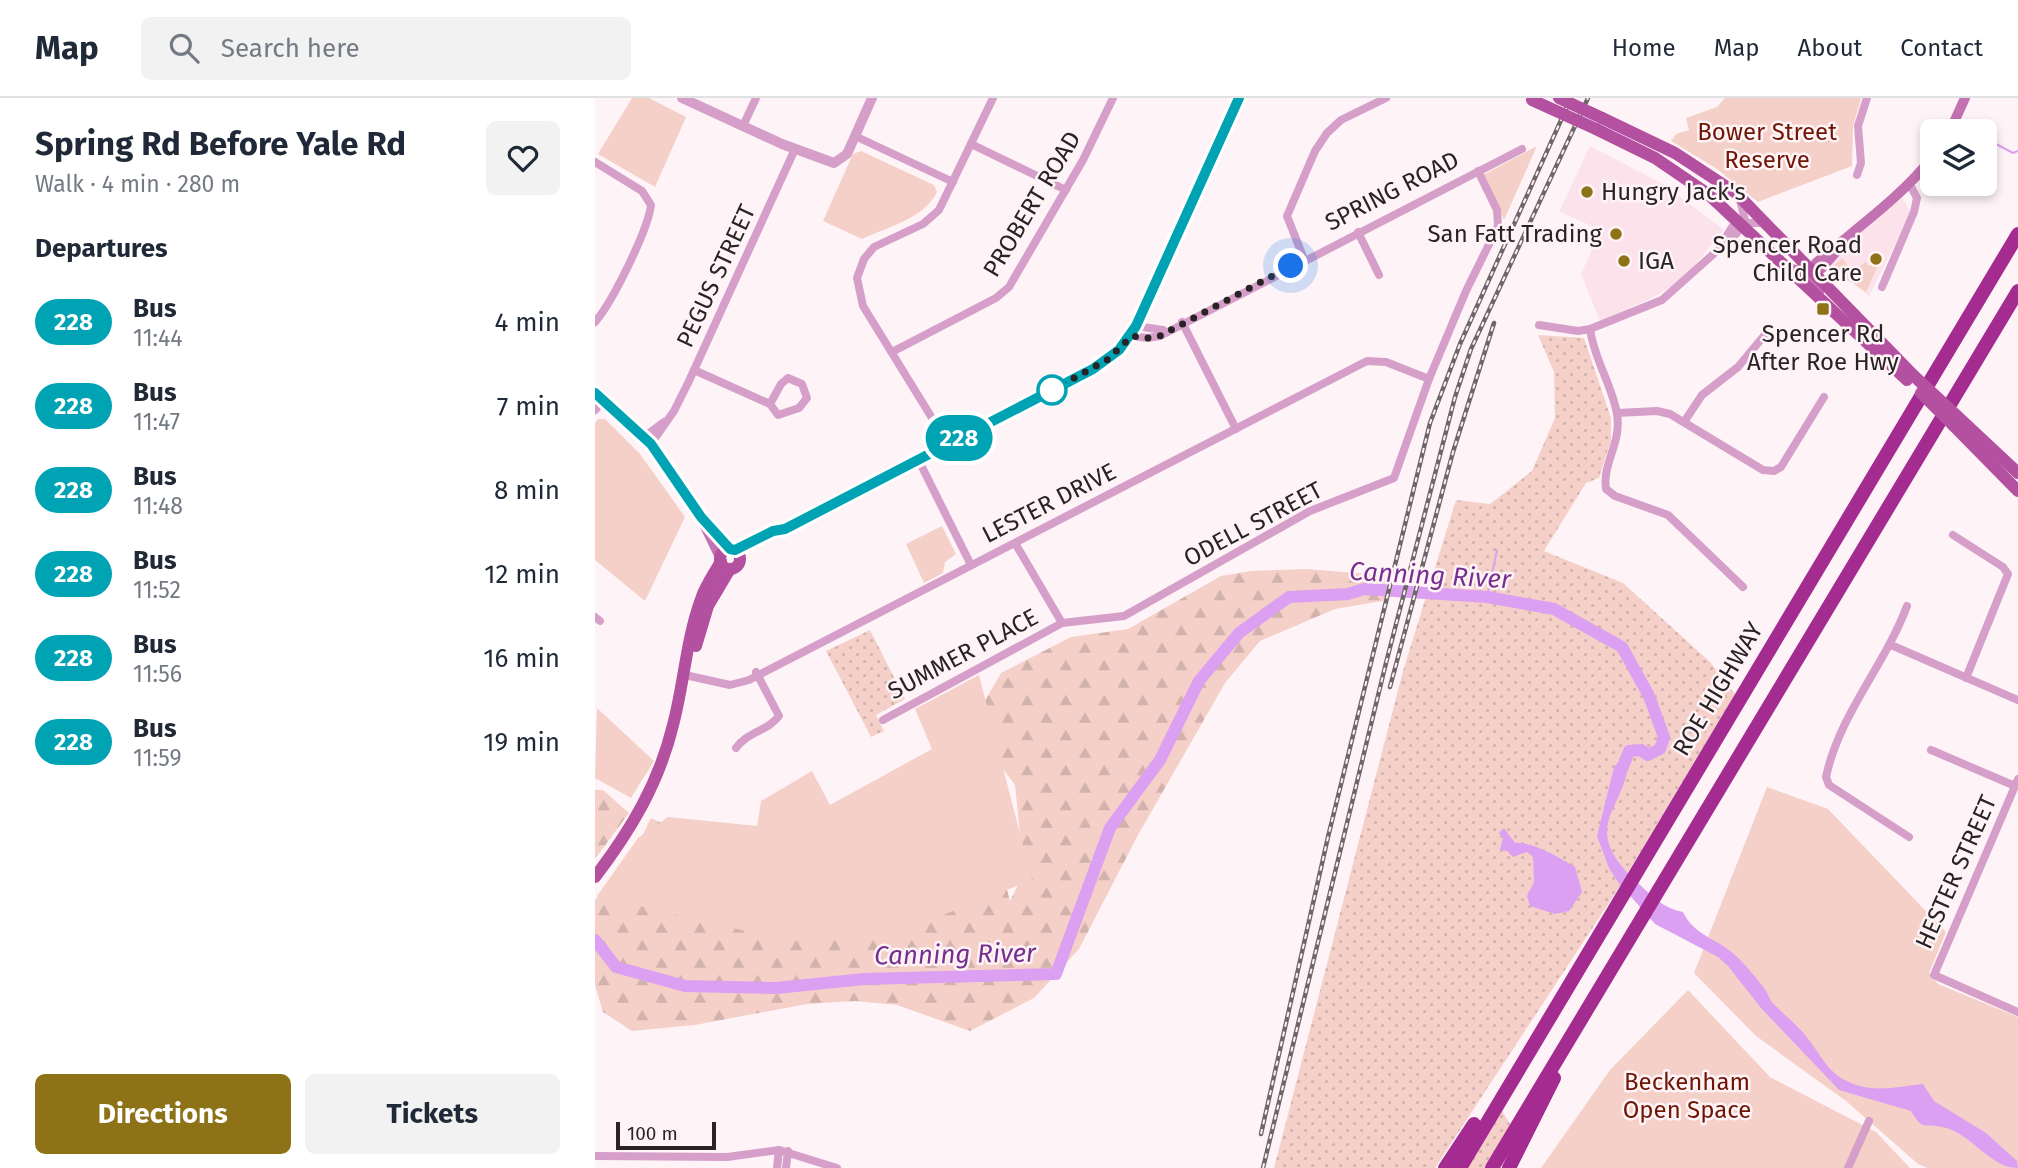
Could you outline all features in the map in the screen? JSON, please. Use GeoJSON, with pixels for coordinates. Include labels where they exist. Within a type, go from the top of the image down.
{"type":"FeatureCollection","features":[{"type":"Feature","properties":{"kind":"highway","name":"ROE HIGHWAY"},"geometry":{"type":"LineString","coordinates":[[1459,1168],[2018,234]]}},
{"type":"Feature","properties":{"kind":"highway"},"geometry":{"type":"LineString","coordinates":[[1492,1168],[2018,291]]}},
{"type":"Feature","properties":{"kind":"highway"},"geometry":{"type":"LineString","coordinates":[[1445,1168],[1559,998]]}},
{"type":"Feature","properties":{"kind":"highway"},"geometry":{"type":"LineString","coordinates":[[1509,1168],[1587,1011]]}},
{"type":"Feature","properties":{"kind":"main road"},"geometry":{"type":"LineString","coordinates":[[598,873],[632,827],[646,802],[666,749],[685,675],[693,660],[708,606],[729,558],[773,531],[785,529],[1093,369],[1134,331],[1239,98]]}},
{"type":"Feature","properties":{"kind":"main road"},"geometry":{"type":"LineString","coordinates":[[1559,98],[1698,187],[1743,225],[1955,421],[2018,473]]}},
{"type":"Feature","properties":{"kind":"main road"},"geometry":{"type":"LineString","coordinates":[[1955,119],[1965,98]]}},
{"type":"Feature","properties":{"kind":"main road"},"geometry":{"type":"LineString","coordinates":[[1531,99],[1646,139],[1701,169],[1736,193],[1814,270],[1912,380]]}},
{"type":"Feature","properties":{"kind":"main road"},"geometry":{"type":"LineString","coordinates":[[1646,139],[1657,150],[1696,172],[1700,178],[1698,187]]}},
{"type":"Feature","properties":{"kind":"main road"},"geometry":{"type":"LineString","coordinates":[[1858,332],[1847,317],[1813,285],[1816,263],[1836,249],[1920,171]]}},
{"type":"Feature","properties":{"kind":"main road"},"geometry":{"type":"LineString","coordinates":[[1787,268],[1814,270]]}},
{"type":"Feature","properties":{"kind":"main road"},"geometry":{"type":"LineString","coordinates":[[599,397],[647,440],[729,558]]}},
{"type":"Feature","properties":{"kind":"main road"},"geometry":{"type":"LineString","coordinates":[[1955,421],[2018,491]]}},
{"type":"Feature","properties":{"kind":"street"},"geometry":{"type":"LineString","coordinates":[[682,98],[825,162],[839,162],[846,155],[872,98]]}},
{"type":"Feature","properties":{"kind":"street"},"geometry":{"type":"LineString","coordinates":[[743,126],[756,98]]}},
{"type":"Feature","properties":{"kind":"street"},"geometry":{"type":"LineString","coordinates":[[948,444],[859,295],[857,278],[861,266],[874,247],[934,216],[993,98]]}},
{"type":"Feature","properties":{"kind":"street","name":"PROBERT ROAD"},"geometry":{"type":"LineString","coordinates":[[892,352],[1004,292],[1066,190],[1113,98]]}},
{"type":"Feature","properties":{"kind":"street"},"geometry":{"type":"LineString","coordinates":[[1304,259],[1287,216],[1315,151],[1341,120],[1387,98]]}},
{"type":"Feature","properties":{"kind":"street"},"geometry":{"type":"LineString","coordinates":[[1857,175],[1861,163],[1858,126],[1867,98]]}},
{"type":"Feature","properties":{"kind":"street"},"geometry":{"type":"LineString","coordinates":[[855,136],[953,182]]}},
{"type":"Feature","properties":{"kind":"street"},"geometry":{"type":"LineString","coordinates":[[971,144],[1066,190]]}},
{"type":"Feature","properties":{"kind":"street","name":"PEGUS STREET"},"geometry":{"type":"LineString","coordinates":[[647,440],[670,418],[795,149]]}},
{"type":"Feature","properties":{"kind":"street","name":"SPRING ROAD"},"geometry":{"type":"LineString","coordinates":[[1134,331],[1148,338],[1170,329],[1522,149]]}},
{"type":"Feature","properties":{"kind":"street"},"geometry":{"type":"LineString","coordinates":[[595,162],[642,191],[651,205],[621,278],[604,312],[595,322]]}},
{"type":"Feature","properties":{"kind":"street","name":"ODELL STREET"},"geometry":{"type":"LineString","coordinates":[[1062,623],[1124,615],[1310,510],[1394,478],[1429,379],[1466,291],[1498,226],[1497,210],[1478,171]]}},
{"type":"Feature","properties":{"kind":"street"},"geometry":{"type":"LineString","coordinates":[[1882,287],[1916,202],[1907,186]]}},
{"type":"Feature","properties":{"kind":"street"},"geometry":{"type":"LineString","coordinates":[[1539,325],[1578,331],[1590,329],[1629,316],[1676,291],[1743,225],[1745,214],[1736,193]]}},
{"type":"Feature","properties":{"kind":"street"},"geometry":{"type":"LineString","coordinates":[[1743,225],[1768,224]]}},
{"type":"Feature","properties":{"kind":"street"},"geometry":{"type":"LineString","coordinates":[[1358,232],[1380,275]]}},
{"type":"Feature","properties":{"kind":"street"},"geometry":{"type":"LineString","coordinates":[[1182,322],[1236,429]]}},
{"type":"Feature","properties":{"kind":"street"},"geometry":{"type":"LineString","coordinates":[[1590,329],[1593,352],[1617,413],[1617,442],[1604,476],[1606,489],[1615,496],[1668,515],[1743,587]]}},
{"type":"Feature","properties":{"kind":"street"},"geometry":{"type":"LineString","coordinates":[[1684,422],[1702,395],[1738,367],[1769,331]]}},
{"type":"Feature","properties":{"kind":"street","name":"LESTER DRIVE"},"geometry":{"type":"LineString","coordinates":[[685,675],[730,685],[757,674],[1367,361],[1386,362],[1429,379]]}},
{"type":"Feature","properties":{"kind":"street"},"geometry":{"type":"LineString","coordinates":[[694,370],[770,404],[775,413],[786,414],[802,406],[807,392],[799,381],[788,378],[781,384],[770,404]]}},
{"type":"Feature","properties":{"kind":"street"},"geometry":{"type":"LineString","coordinates":[[595,410],[599,397]]}},
{"type":"Feature","properties":{"kind":"street"},"geometry":{"type":"LineString","coordinates":[[1617,413],[1657,411],[1684,422],[1763,470],[1774,471],[1781,467],[1824,397]]}},
{"type":"Feature","properties":{"kind":"street"},"geometry":{"type":"LineString","coordinates":[[918,459],[971,565]]}},
{"type":"Feature","properties":{"kind":"street"},"geometry":{"type":"LineString","coordinates":[[1774,471],[1776,481]]}},
{"type":"Feature","properties":{"kind":"street"},"geometry":{"type":"LineString","coordinates":[[1953,535],[2003,566],[2008,574],[1966,678]]}},
{"type":"Feature","properties":{"kind":"street"},"geometry":{"type":"LineString","coordinates":[[1015,543],[1062,623]]}},
{"type":"Feature","properties":{"kind":"street"},"geometry":{"type":"LineString","coordinates":[[1907,606],[1891,645],[1863,688],[1826,777],[1829,785],[1909,837]]}},
{"type":"Feature","properties":{"kind":"street","name":"SUMMER PLACE"},"geometry":{"type":"LineString","coordinates":[[883,720],[1062,623]]}},
{"type":"Feature","properties":{"kind":"street"},"geometry":{"type":"LineString","coordinates":[[1891,645],[2018,700]]}},
{"type":"Feature","properties":{"kind":"street"},"geometry":{"type":"LineString","coordinates":[[736,748],[746,737],[772,723],[779,716],[757,674]]}},
{"type":"Feature","properties":{"kind":"street"},"geometry":{"type":"LineString","coordinates":[[1931,750],[2016,782]]}},
{"type":"Feature","properties":{"kind":"street","name":"HESTER STREET"},"geometry":{"type":"LineString","coordinates":[[2016,782],[1934,969],[1938,980],[2016,1011]]}},
{"type":"Feature","properties":{"kind":"street"},"geometry":{"type":"LineString","coordinates":[[2016,1011],[2018,1001]]}},
{"type":"Feature","properties":{"kind":"street"},"geometry":{"type":"LineString","coordinates":[[1848,1168],[1869,1121]]}},
{"type":"Feature","properties":{"kind":"street"},"geometry":{"type":"LineString","coordinates":[[595,1156],[727,1157],[783,1151],[837,1168]]}},
{"type":"Feature","properties":{"kind":"street"},"geometry":{"type":"LineString","coordinates":[[777,1168],[783,1151]]}},
{"type":"Feature","properties":{"kind":"street"},"geometry":{"type":"LineString","coordinates":[[783,1151],[786,1168]]}},
{"type":"Feature","properties":{"kind":"shaded area"},"geometry":{"type":"Polygon","coordinates":[[[1590,146],[1663,184],[1724,230],[1683,279],[1654,297],[1600,321],[1581,274],[1601,230],[1559,212],[1590,146]]]}},
{"type":"Feature","properties":{"kind":"shaded area"},"geometry":{"type":"Polygon","coordinates":[[[1902,197],[1911,213],[1869,296],[1826,261],[1902,197]]]}},
{"type":"Feature","properties":{"kind":"shaded area"},"geometry":{"type":"Polygon","coordinates":[[[1629,751],[1627,771],[1607,830],[1609,845],[1619,863],[1654,897],[1664,905],[1683,912],[1694,927],[1740,960],[1772,1002],[1801,1030],[1829,1068],[1839,1077],[1854,1084],[1874,1088],[1923,1084],[1934,1101],[1986,1133],[2017,1161],[2018,1168],[1998,1162],[1952,1130],[1922,1124],[1911,1111],[1839,1090],[1761,1008],[1728,966],[1718,957],[1655,924],[1618,882],[1609,868],[1597,836],[1614,767],[1629,751]]]}},
{"type":"Feature","properties":{"kind":"shaded area"},"geometry":{"type":"Polygon","coordinates":[[[1504,828],[1515,843],[1537,847],[1575,867],[1582,892],[1569,911],[1555,914],[1530,906],[1527,896],[1534,882],[1533,857],[1527,852],[1513,857],[1507,851],[1500,850],[1503,838],[1499,833],[1504,828]]]}},
{"type":"Feature","properties":{"kind":"green space"},"geometry":{"type":"Polygon","coordinates":[[[632,98],[649,98],[686,117],[655,187],[598,154],[632,98]]]}},
{"type":"Feature","properties":{"kind":"green space","name":"Bower Street Reserve"},"geometry":{"type":"Polygon","coordinates":[[[1725,98],[1861,98],[1853,127],[1852,166],[1758,202],[1717,169],[1671,141],[1676,134],[1689,130],[1686,118],[1717,107],[1725,98]]]}},
{"type":"Feature","properties":{"kind":"green space"},"geometry":{"type":"Polygon","coordinates":[[[1537,146],[1504,220],[1483,175],[1537,146]]]}},
{"type":"Feature","properties":{"kind":"green space"},"geometry":{"type":"Polygon","coordinates":[[[861,151],[934,185],[937,192],[914,216],[862,239],[823,221],[853,154],[861,151]]]}},
{"type":"Feature","properties":{"kind":"green space"},"geometry":{"type":"Polygon","coordinates":[[[1842,258],[1853,272],[1865,262],[1869,266],[1878,258],[1880,261],[1866,292],[1835,272],[1835,265],[1842,258]]]}},
{"type":"Feature","properties":{"kind":"green space"},"geometry":{"type":"Polygon","coordinates":[[[1538,335],[1584,338],[1611,418],[1611,440],[1599,478],[1586,483],[1544,551],[1623,583],[1710,662],[1735,694],[1618,889],[1435,1168],[1274,1168],[1403,671],[1456,500],[1490,504],[1532,471],[1555,418],[1554,372],[1538,335]]]}},
{"type":"Feature","properties":{"kind":"green space"},"geometry":{"type":"Polygon","coordinates":[[[598,419],[605,419],[640,454],[685,517],[645,601],[595,560],[595,423],[598,419]]]}},
{"type":"Feature","properties":{"kind":"green space"},"geometry":{"type":"Polygon","coordinates":[[[942,526],[956,554],[945,562],[943,573],[924,583],[906,544],[942,526]]]}},
{"type":"Feature","properties":{"kind":"green space"},"geometry":{"type":"Polygon","coordinates":[[[1306,569],[1393,576],[1388,600],[1335,609],[1260,641],[1225,683],[1138,835],[1079,949],[1034,998],[970,1031],[897,1005],[855,1001],[807,1004],[695,1025],[632,1031],[603,1012],[595,985],[595,900],[635,851],[651,818],[683,832],[995,844],[1010,901],[1024,873],[1015,785],[993,756],[983,704],[1001,673],[1071,637],[1128,629],[1221,576],[1251,571],[1306,569]]]}},
{"type":"Feature","properties":{"kind":"green space"},"geometry":{"type":"Polygon","coordinates":[[[870,630],[905,699],[876,715],[884,731],[871,737],[826,651],[870,630]]]}},
{"type":"Feature","properties":{"kind":"green space"},"geometry":{"type":"Polygon","coordinates":[[[979,675],[1032,880],[892,935],[788,941],[597,896],[638,838],[668,817],[757,826],[761,801],[812,771],[830,805],[932,749],[915,709],[979,675]]]}},
{"type":"Feature","properties":{"kind":"green space"},"geometry":{"type":"Polygon","coordinates":[[[597,708],[654,761],[631,798],[595,778],[597,708]]]}},
{"type":"Feature","properties":{"kind":"green space"},"geometry":{"type":"Polygon","coordinates":[[[1767,787],[1828,809],[1946,932],[1929,973],[1938,984],[2018,1017],[2018,1168],[1927,1168],[1918,1164],[1846,1101],[1756,1036],[1694,973],[1767,787]]]}},
{"type":"Feature","properties":{"kind":"green space"},"geometry":{"type":"Polygon","coordinates":[[[595,790],[603,790],[629,813],[595,859],[595,790]]]}},
{"type":"Feature","properties":{"kind":"green space","name":"Beckenham Open Space"},"geometry":{"type":"Polygon","coordinates":[[[1688,990],[1770,1077],[1876,1132],[1910,1168],[1541,1168],[1610,1070],[1688,990]]]}},
{"type":"Feature","properties":{"kind":"green space"},"geometry":{"type":"Polygon","coordinates":[[[1500,1108],[1512,1127],[1488,1168],[1467,1168],[1500,1108]]]}},
{"type":"Feature","properties":{"kind":"waterway"},"geometry":{"type":"LineString","coordinates":[[1997,144],[2013,153],[2018,151]]}},
{"type":"Feature","properties":{"kind":"waterway"},"geometry":{"type":"LineString","coordinates":[[1487,597],[1497,550]]}},
{"type":"Feature","properties":{"kind":"waterway","name":"Canning River"},"geometry":{"type":"LineString","coordinates":[[595,940],[616,967],[685,986],[776,988],[864,979],[1056,974],[1110,828],[1160,760],[1199,681],[1239,633],[1289,597],[1348,594],[1364,589],[1487,597],[1554,609],[1622,647],[1649,696],[1664,737],[1660,749],[1648,755],[1641,750],[1629,751],[1623,767]]}},
{"type":"Feature","properties":{"kind":"railway"},"geometry":{"type":"LineString","coordinates":[[1261,1134],[1328,837],[1430,423],[1460,344],[1571,98]]}},
{"type":"Feature","properties":{"kind":"railway"},"geometry":{"type":"LineString","coordinates":[[1263,1168],[1386,663],[1455,397],[1471,349],[1588,98]]}},
{"type":"Feature","properties":{"kind":"railway"},"geometry":{"type":"LineString","coordinates":[[1390,687],[1453,452],[1494,323]]}},
{"type":"Feature","properties":{"kind":"bus line","name":"228"},"geometry":{"type":"LineString","coordinates":[[595,393],[651,444],[701,517],[730,549],[735,550],[760,540],[773,531],[785,529],[1093,369],[1119,350],[1132,336],[1239,98]]}},
{"type":"Feature","properties":{"kind":"place","name":"Hungry Jack's"},"geometry":{"type":"Point","coordinates":[1587,192]}},
{"type":"Feature","properties":{"kind":"place","name":"San Fatt Trading"},"geometry":{"type":"Point","coordinates":[1616,234]}},
{"type":"Feature","properties":{"kind":"place","name":"Spencer Road Child Care"},"geometry":{"type":"Point","coordinates":[1876,259]}},
{"type":"Feature","properties":{"kind":"place","name":"IGA"},"geometry":{"type":"Point","coordinates":[1624,261]}},
{"type":"Feature","properties":{"kind":"place","name":"Spencer Rd After Roe Hwy"},"geometry":{"type":"Point","coordinates":[1823,309]}},
{"type":"Feature","properties":{"kind":"route"},"geometry":{"type":"LineString","coordinates":[[1052,390],[1107,360],[1132,336],[1160,336],[1291,266]]}}]}
